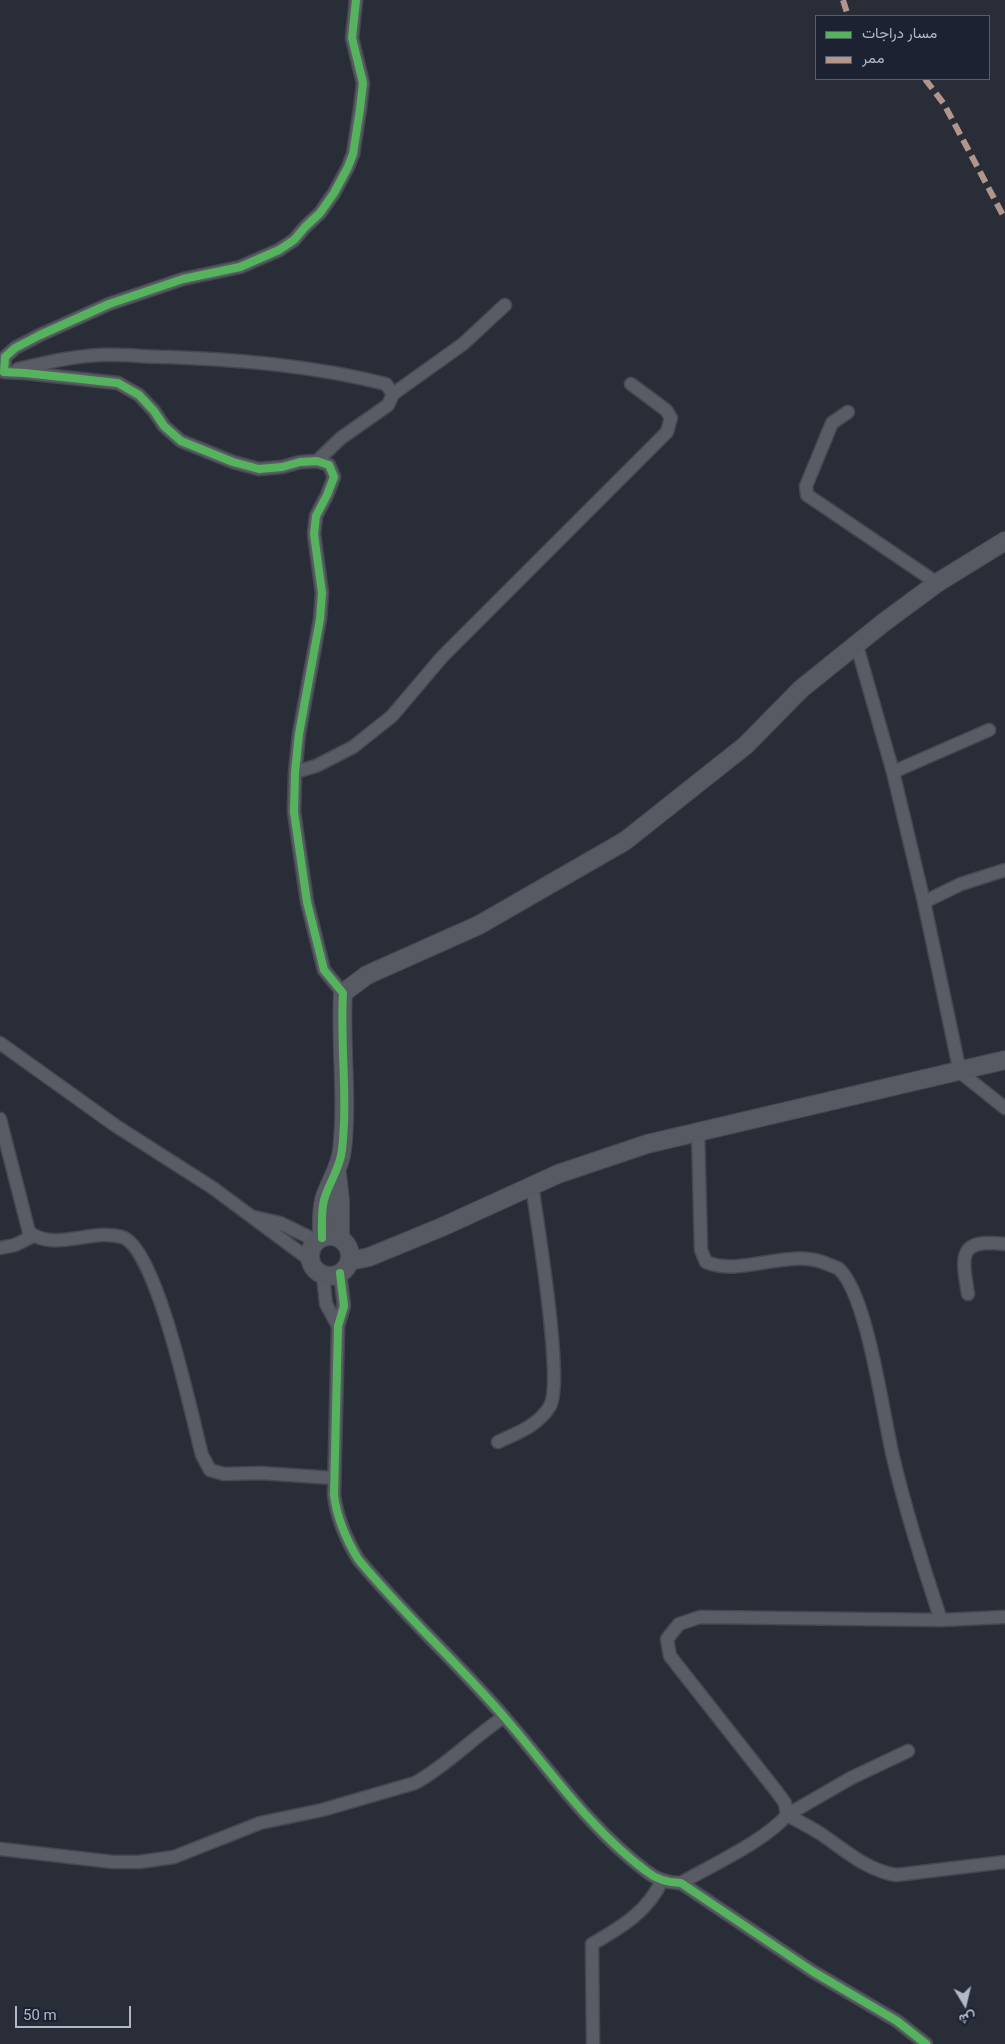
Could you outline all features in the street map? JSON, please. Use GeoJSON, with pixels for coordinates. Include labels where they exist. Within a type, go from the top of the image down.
{"type":"FeatureCollection","features":[{"type":"Feature","properties":{"kind":"street"},"geometry":{"type":"LineString","coordinates":[[4,372],[5,357],[15,348],[40,334],[109,304],[183,279],[240,268],[279,250],[294,240],[320,213],[334,193],[353,154],[363,82],[352,38],[356,0]]}},
{"type":"Feature","properties":{"kind":"street"},"geometry":{"type":"LineString","coordinates":[[318,461],[341,438],[388,405],[393,394],[463,344],[505,305]]}},
{"type":"Feature","properties":{"kind":"street"},"geometry":{"type":"LineString","coordinates":[[4,372],[62,359],[101,355],[229,360],[359,377],[386,384],[393,394]]}},
{"type":"Feature","properties":{"kind":"street"},"geometry":{"type":"LineString","coordinates":[[4,372],[118,384],[139,394],[164,426],[181,441],[233,462],[259,469],[318,461],[329,465],[334,477],[316,516],[314,534],[322,593],[321,610],[299,734],[295,772],[294,812],[306,902],[324,970],[343,993],[341,1026],[344,1066],[344,1127],[337,1174],[340,1200],[340,1239]]}},
{"type":"Feature","properties":{"kind":"street"},"geometry":{"type":"LineString","coordinates":[[295,772],[316,766],[354,747],[392,716],[442,657],[667,432],[671,418],[666,410],[631,384]]}},
{"type":"Feature","properties":{"kind":"street"},"geometry":{"type":"LineString","coordinates":[[848,412],[832,423],[806,486],[807,495],[937,583]]}},
{"type":"Feature","properties":{"kind":"street"},"geometry":{"type":"LineString","coordinates":[[343,993],[367,975],[478,925],[625,841],[746,744],[801,689],[857,646],[883,623],[937,583],[1005,541]]}},
{"type":"Feature","properties":{"kind":"street"},"geometry":{"type":"LineString","coordinates":[[857,646],[893,772],[924,902],[960,1072],[1005,1108]]}},
{"type":"Feature","properties":{"kind":"street"},"geometry":{"type":"LineString","coordinates":[[893,772],[989,730]]}},
{"type":"Feature","properties":{"kind":"street"},"geometry":{"type":"LineString","coordinates":[[924,902],[961,884],[1005,870]]}},
{"type":"Feature","properties":{"kind":"street"},"geometry":{"type":"LineString","coordinates":[[0,1042],[116,1126],[253,1216],[310,1260],[317,1271],[338,1270],[435,1230],[532,1186],[606,1157],[698,1131],[960,1072],[1005,1060]]}},
{"type":"Feature","properties":{"kind":"street"},"geometry":{"type":"LineString","coordinates":[[0,1119],[26,1226],[33,1236],[40,1240],[109,1234],[124,1237],[140,1251],[157,1293],[176,1355],[202,1455],[210,1470],[224,1474],[260,1473],[334,1478]]}},
{"type":"Feature","properties":{"kind":"street"},"geometry":{"type":"LineString","coordinates":[[698,1131],[701,1250],[706,1262],[717,1266],[780,1258],[821,1262],[839,1269],[854,1294],[866,1327],[893,1457],[915,1542],[941,1620]]}},
{"type":"Feature","properties":{"kind":"street"},"geometry":{"type":"LineString","coordinates":[[319,1240],[325,1199],[337,1174]]}},
{"type":"Feature","properties":{"kind":"street"},"geometry":{"type":"LineString","coordinates":[[498,1442],[540,1420],[551,1404],[554,1388],[549,1306],[532,1186]]}},
{"type":"Feature","properties":{"kind":"street"},"geometry":{"type":"LineString","coordinates":[[253,1216],[280,1223],[319,1240]]}},
{"type":"Feature","properties":{"kind":"street"},"geometry":{"type":"LineString","coordinates":[[0,1248],[15,1245],[33,1236]]}},
{"type":"Feature","properties":{"kind":"street"},"geometry":{"type":"LineString","coordinates":[[310,1260],[311,1250],[319,1240],[328,1236],[340,1239],[349,1248],[338,1270],[326,1304],[338,1326]]}},
{"type":"Feature","properties":{"kind":"street"},"geometry":{"type":"LineString","coordinates":[[968,1294],[963,1263],[964,1254],[970,1247],[984,1243],[1005,1244]]}},
{"type":"Feature","properties":{"kind":"street"},"geometry":{"type":"LineString","coordinates":[[338,1270],[344,1306],[338,1326],[334,1478],[336,1510],[347,1541],[358,1559],[504,1717],[602,1832],[648,1872],[662,1880],[682,1883],[804,1966],[897,2021],[926,2044]]}},
{"type":"Feature","properties":{"kind":"street"},"geometry":{"type":"LineString","coordinates":[[787,1815],[785,1803],[777,1792],[670,1656],[667,1638],[679,1624],[700,1617],[941,1620],[1005,1617]]}},
{"type":"Feature","properties":{"kind":"street"},"geometry":{"type":"LineString","coordinates":[[0,1849],[113,1862],[140,1862],[174,1857],[260,1823],[322,1810],[415,1783],[428,1776],[483,1731],[504,1717]]}},
{"type":"Feature","properties":{"kind":"street"},"geometry":{"type":"LineString","coordinates":[[682,1883],[762,1836],[787,1815],[851,1778],[908,1751]]}},
{"type":"Feature","properties":{"kind":"street"},"geometry":{"type":"LineString","coordinates":[[787,1815],[819,1833],[865,1864],[882,1872],[896,1874],[1005,1862]]}},
{"type":"Feature","properties":{"kind":"street"},"geometry":{"type":"LineString","coordinates":[[593,2044],[592,1944],[617,1929],[648,1904],[654,1897],[662,1880]]}},
{"type":"Feature","properties":{"kind":"marked path"},"geometry":{"type":"LineString","coordinates":[[843,0],[848,15]]}},
{"type":"Feature","properties":{"kind":"marked path"},"geometry":{"type":"LineString","coordinates":[[926,80],[944,104],[1005,219]]}},
{"type":"Feature","properties":{"kind":"cycle path"},"geometry":{"type":"LineString","coordinates":[[322,1238],[324,1200],[339,1163],[344,1130],[343,993],[324,970],[307,902],[294,812],[295,772],[299,734],[320,619],[322,593],[314,534],[316,516],[334,477],[329,465],[317,461],[259,469],[233,462],[181,441],[164,426],[154,411],[139,395],[118,383],[4,372],[5,357],[15,348],[40,335],[109,304],[183,279],[240,267],[279,250],[294,240],[320,213],[334,193],[353,154],[363,83],[352,38],[356,0]]}},
{"type":"Feature","properties":{"kind":"cycle path"},"geometry":{"type":"LineString","coordinates":[[340,1273],[344,1306],[338,1326],[334,1495],[343,1529],[358,1559],[505,1718],[589,1818],[626,1854],[654,1876],[667,1881],[681,1883],[812,1971],[897,2021],[926,2044]]}}]}
